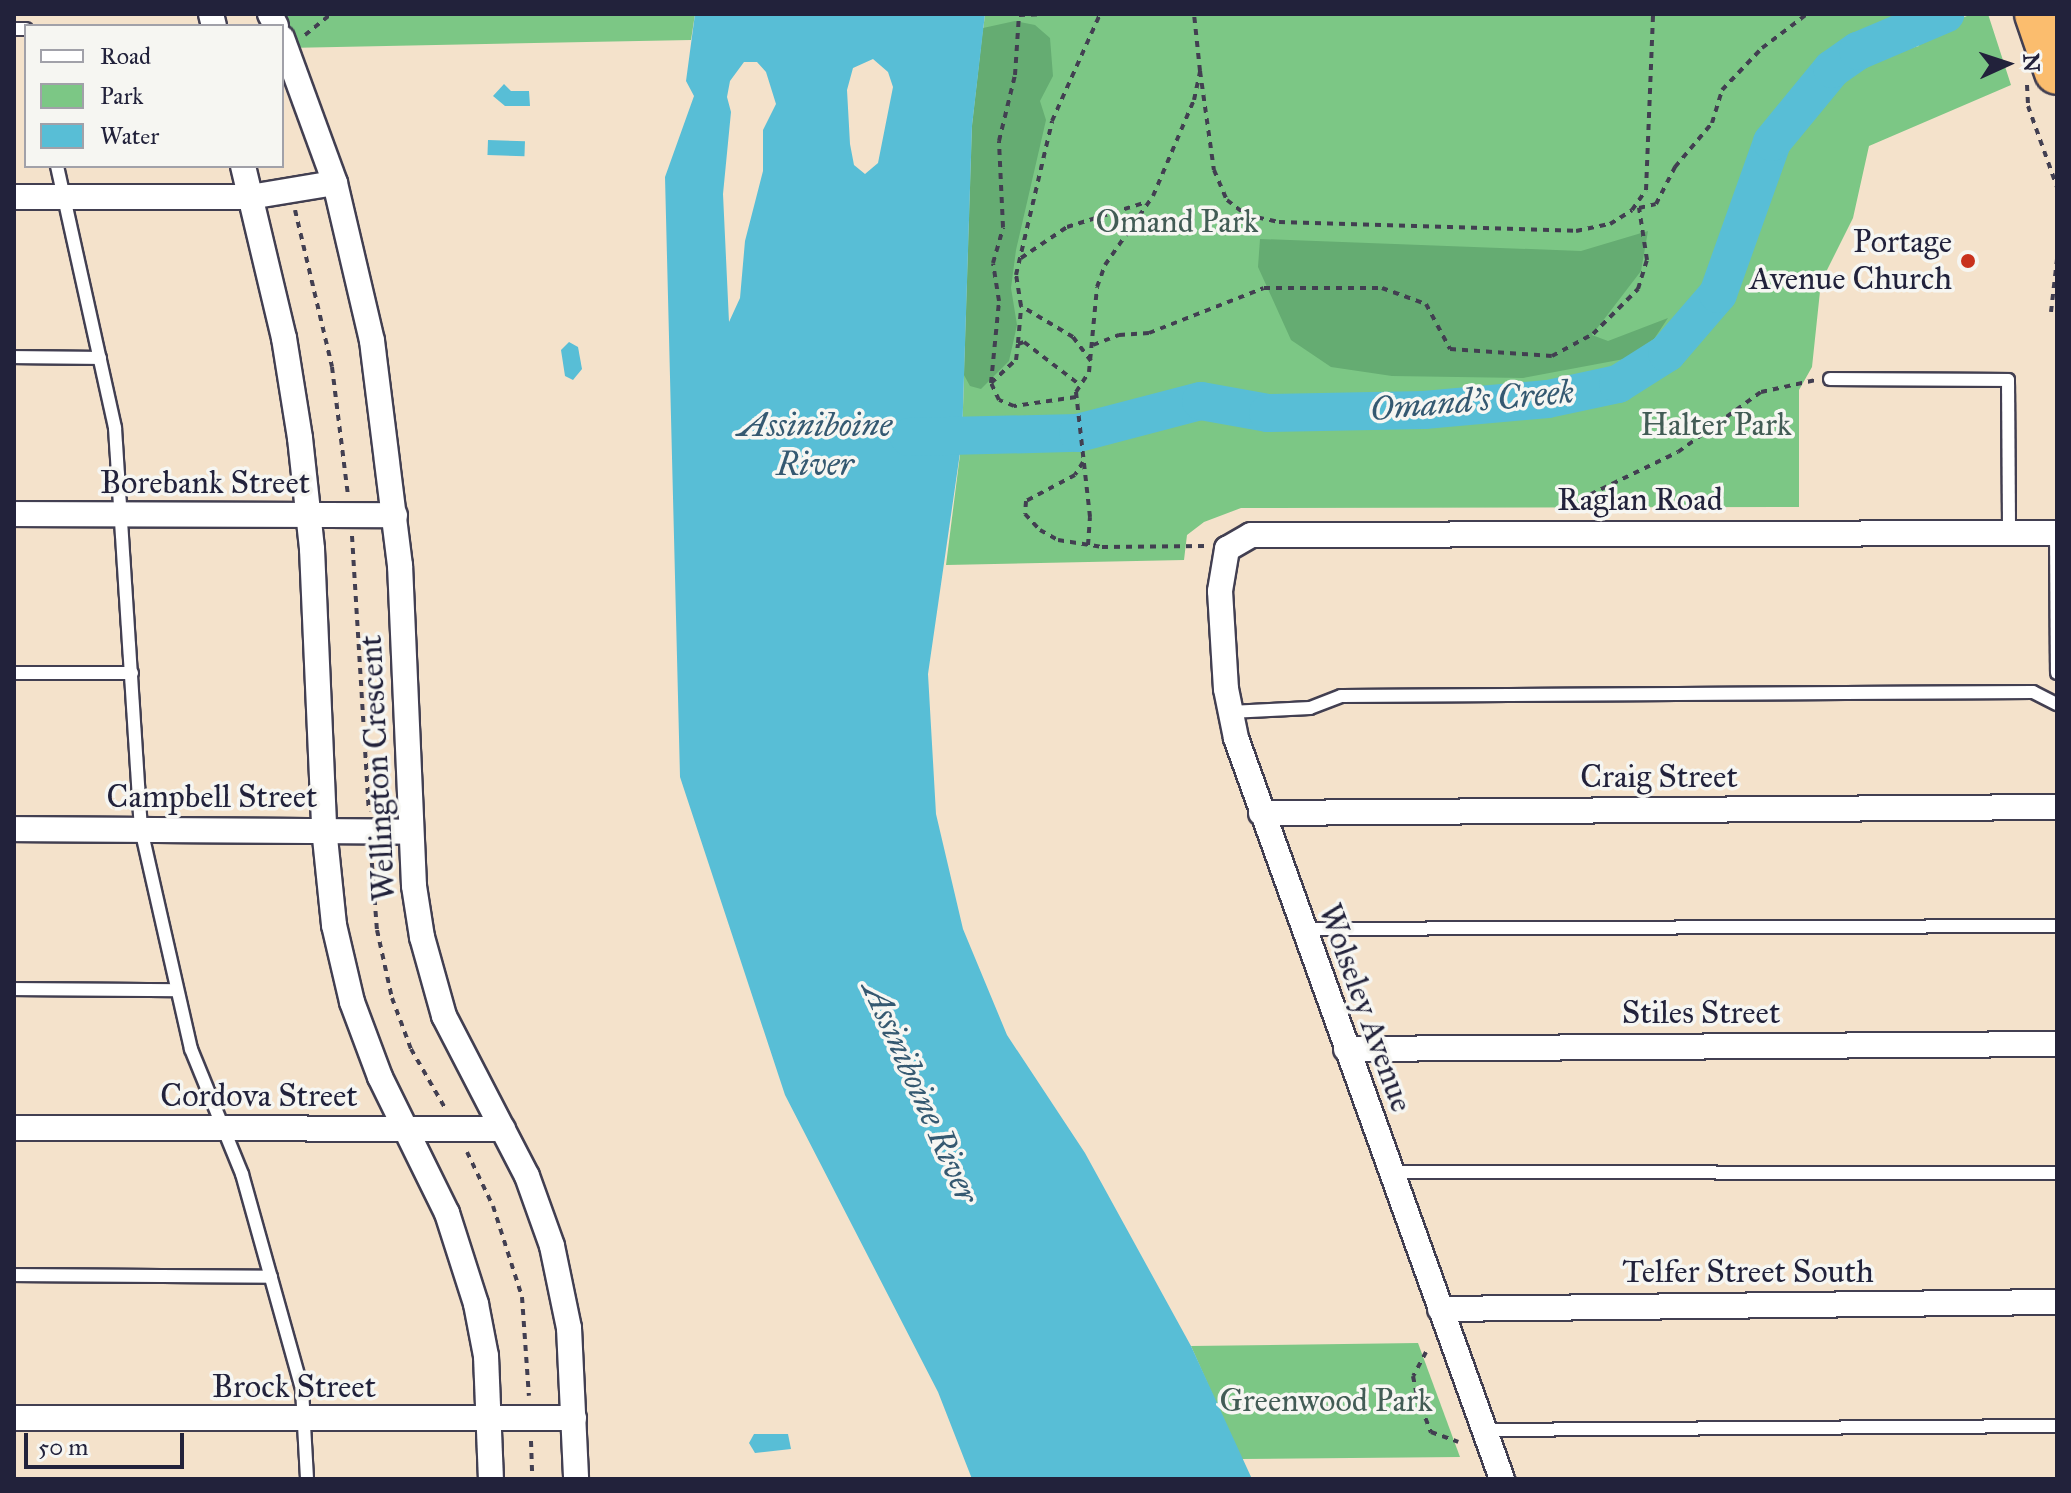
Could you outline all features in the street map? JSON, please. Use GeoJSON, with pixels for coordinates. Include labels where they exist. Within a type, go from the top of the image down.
{"type":"FeatureCollection","features":[{"type":"Feature","properties":{"kind":"highway"},"geometry":{"type":"LineString","coordinates":[[2037,14],[2046,69]]}},
{"type":"Feature","properties":{"kind":"street","name":"Wellington Crescent"},"geometry":{"type":"LineString","coordinates":[[289,40],[335,183],[368,318],[395,515],[418,915],[436,993],[455,1041],[535,1195],[561,1282],[574,1418],[576,1479]]}},
{"type":"Feature","properties":{"kind":"street","name":"Wellington Crescent"},"geometry":{"type":"LineString","coordinates":[[243,168],[292,377],[309,516],[324,828],[334,925],[352,1002],[406,1128],[447,1213],[465,1263],[482,1329],[491,1479]]}},
{"type":"Feature","properties":{"kind":"street"},"geometry":{"type":"LineString","coordinates":[[14,197],[250,197],[335,183]]}},
{"type":"Feature","properties":{"kind":"street","name":"Borebank Street"},"geometry":{"type":"LineString","coordinates":[[14,514],[395,515]]}},
{"type":"Feature","properties":{"kind":"street","name":"Raglan Road"},"geometry":{"type":"LineString","coordinates":[[1227,549],[1237,540],[1266,535],[2056,533]]}},
{"type":"Feature","properties":{"kind":"street","name":"Wolseley Avenue"},"geometry":{"type":"LineString","coordinates":[[1227,549],[1220,591],[1230,712],[1302,929],[1502,1479]]}},
{"type":"Feature","properties":{"kind":"street","name":"Craig Street"},"geometry":{"type":"LineString","coordinates":[[1261,813],[2057,807]]}},
{"type":"Feature","properties":{"kind":"street","name":"Campbell Street"},"geometry":{"type":"LineString","coordinates":[[14,829],[324,828],[411,832]]}},
{"type":"Feature","properties":{"kind":"street","name":"Stiles Street"},"geometry":{"type":"LineString","coordinates":[[1346,1049],[2057,1044]]}},
{"type":"Feature","properties":{"kind":"street","name":"Cordova Street"},"geometry":{"type":"LineString","coordinates":[[14,1128],[503,1129]]}},
{"type":"Feature","properties":{"kind":"street","name":"Telfer Street South"},"geometry":{"type":"LineString","coordinates":[[1440,1309],[2057,1302]]}},
{"type":"Feature","properties":{"kind":"street","name":"Brock Street"},"geometry":{"type":"LineString","coordinates":[[14,1418],[574,1418]]}},
{"type":"Feature","properties":{"kind":"lane"},"geometry":{"type":"LineString","coordinates":[[57,168],[115,428],[141,829],[191,1049],[224,1128],[302,1389],[307,1479]]}},
{"type":"Feature","properties":{"kind":"lane"},"geometry":{"type":"LineString","coordinates":[[14,357],[100,358]]}},
{"type":"Feature","properties":{"kind":"lane"},"geometry":{"type":"LineString","coordinates":[[1830,379],[2008,380],[2009,533]]}},
{"type":"Feature","properties":{"kind":"lane"},"geometry":{"type":"LineString","coordinates":[[2056,533],[2057,673]]}},
{"type":"Feature","properties":{"kind":"lane"},"geometry":{"type":"LineString","coordinates":[[14,673],[132,673]]}},
{"type":"Feature","properties":{"kind":"lane"},"geometry":{"type":"LineString","coordinates":[[1230,712],[1310,708],[1341,696],[2033,692],[2057,704]]}},
{"type":"Feature","properties":{"kind":"lane"},"geometry":{"type":"LineString","coordinates":[[1302,929],[2057,926]]}},
{"type":"Feature","properties":{"kind":"lane"},"geometry":{"type":"LineString","coordinates":[[14,989],[177,990]]}},
{"type":"Feature","properties":{"kind":"lane"},"geometry":{"type":"LineString","coordinates":[[1391,1172],[2057,1173]]}},
{"type":"Feature","properties":{"kind":"lane"},"geometry":{"type":"LineString","coordinates":[[14,1275],[271,1277]]}},
{"type":"Feature","properties":{"kind":"lane"},"geometry":{"type":"LineString","coordinates":[[1484,1430],[2057,1426]]}},
{"type":"Feature","properties":{"kind":"path"},"geometry":{"type":"LineString","coordinates":[[289,40],[331,14]]}},
{"type":"Feature","properties":{"kind":"path"},"geometry":{"type":"LineString","coordinates":[[1042,14],[1019,15],[1015,75],[999,141],[1003,227],[993,263],[999,301],[991,383],[999,400],[1014,406],[1076,397]]}},
{"type":"Feature","properties":{"kind":"path"},"geometry":{"type":"LineString","coordinates":[[991,383],[1016,360],[1021,306],[1016,293],[1019,259],[1052,121],[1100,14]]}},
{"type":"Feature","properties":{"kind":"path"},"geometry":{"type":"LineString","coordinates":[[1194,14],[1214,170],[1227,200],[1246,215],[1279,222],[1576,231],[1610,224],[1632,210],[1656,204],[1675,167],[1712,123],[1722,90],[1762,48],[1807,14]]}},
{"type":"Feature","properties":{"kind":"path"},"geometry":{"type":"LineString","coordinates":[[1632,210],[1646,190],[1651,159],[1653,14]]}},
{"type":"Feature","properties":{"kind":"path"},"geometry":{"type":"LineString","coordinates":[[2046,69],[2028,106],[2057,187]]}},
{"type":"Feature","properties":{"kind":"path"},"geometry":{"type":"LineString","coordinates":[[1088,545],[1076,397],[1091,361],[1097,287],[1105,265],[1149,202],[1182,131],[1200,71]]}},
{"type":"Feature","properties":{"kind":"path"},"geometry":{"type":"LineString","coordinates":[[1019,259],[1067,227],[1149,202]]}},
{"type":"Feature","properties":{"kind":"path"},"geometry":{"type":"LineString","coordinates":[[1093,345],[1119,335],[1149,333],[1264,288],[1382,288],[1426,304],[1450,349],[1552,356],[1593,334],[1638,289],[1647,260],[1639,208]]}},
{"type":"Feature","properties":{"kind":"path"},"geometry":{"type":"LineString","coordinates":[[2051,312],[2057,259]]}},
{"type":"Feature","properties":{"kind":"path"},"geometry":{"type":"LineString","coordinates":[[1021,306],[1073,337],[1091,361]]}},
{"type":"Feature","properties":{"kind":"path"},"geometry":{"type":"LineString","coordinates":[[1018,344],[1024,342],[1080,385]]}},
{"type":"Feature","properties":{"kind":"path"},"geometry":{"type":"LineString","coordinates":[[1558,510],[1678,452],[1761,392],[1830,379]]}},
{"type":"Feature","properties":{"kind":"path"},"geometry":{"type":"LineString","coordinates":[[1083,456],[1075,475],[1034,495],[1023,507],[1028,520],[1049,536],[1088,545],[1227,549]]}},
{"type":"Feature","properties":{"kind":"path"},"geometry":{"type":"LineString","coordinates":[[1426,1352],[1413,1376],[1417,1396],[1429,1414],[1431,1432],[1458,1442]]}},
{"type":"Feature","properties":{"kind":"green space"},"geometry":{"type":"Polygon","coordinates":[[[270,14],[695,14],[691,40],[287,48],[284,24],[275,24],[270,14]]]}},
{"type":"Feature","properties":{"kind":"green space","name":"Omand Park"},"geometry":{"type":"Polygon","coordinates":[[[985,14],[1918,14],[1877,40],[1833,55],[1760,133],[1722,263],[1686,320],[1638,362],[1618,373],[1508,396],[1397,394],[1279,401],[1280,425],[1570,407],[1630,386],[1682,350],[1728,292],[1768,177],[1794,133],[1853,64],[1919,46],[1919,35],[1972,14],[1988,14],[2011,85],[1869,146],[1853,218],[1821,282],[1812,367],[1799,390],[1799,507],[1241,508],[1204,522],[1187,535],[1184,560],[946,565],[962,439],[972,126],[985,14]]]}},
{"type":"Feature","properties":{"kind":"green space"},"geometry":{"type":"Polygon","coordinates":[[[1015,21],[1035,25],[1050,38],[1053,76],[1040,101],[1046,120],[1016,250],[1011,288],[1017,325],[1009,361],[981,389],[970,386],[964,375],[972,126],[983,28],[1015,21]]]}},
{"type":"Feature","properties":{"kind":"green space"},"geometry":{"type":"Polygon","coordinates":[[[1648,231],[1641,271],[1592,335],[1608,341],[1668,318],[1654,339],[1624,359],[1523,378],[1392,376],[1331,367],[1291,340],[1258,267],[1260,239],[1581,251],[1648,231]]]}},
{"type":"Feature","properties":{"kind":"green space","name":"Greenwood Park"},"geometry":{"type":"Polygon","coordinates":[[[1418,1343],[1460,1457],[1241,1459],[1191,1346],[1418,1343]]]}},
{"type":"Feature","properties":{"kind":"water","name":"Assiniboine River"},"geometry":{"type":"Polygon","coordinates":[[[695,14],[985,14],[972,126],[962,439],[928,674],[936,814],[963,929],[1007,1035],[1085,1153],[1191,1346],[1252,1479],[972,1479],[938,1392],[785,1095],[680,777],[665,177],[694,96],[686,81],[695,14]],[[873,59],[853,68],[847,90],[854,165],[865,174],[878,163],[893,87],[888,72],[873,59]],[[744,62],[730,81],[727,97],[731,112],[723,194],[729,322],[740,298],[745,241],[763,171],[763,130],[776,104],[766,72],[757,62],[744,62]]]}},
{"type":"Feature","properties":{"kind":"water"},"geometry":{"type":"Polygon","coordinates":[[[504,84],[511,91],[529,91],[530,106],[505,106],[493,96],[504,84]]]}},
{"type":"Feature","properties":{"kind":"water"},"geometry":{"type":"Polygon","coordinates":[[[488,140],[525,141],[524,156],[487,155],[488,140]]]}},
{"type":"Feature","properties":{"kind":"water"},"geometry":{"type":"Polygon","coordinates":[[[569,342],[578,347],[582,369],[573,380],[565,376],[561,350],[569,342]]]}},
{"type":"Feature","properties":{"kind":"water"},"geometry":{"type":"Polygon","coordinates":[[[754,1434],[788,1434],[791,1449],[755,1453],[749,1443],[754,1434]]]}},
{"type":"Feature","properties":{"kind":"waterway","name":"Omand's Creek"},"geometry":{"type":"LineString","coordinates":[[909,437],[1078,433],[1201,401],[1268,413],[1424,410],[1548,399],[1618,384],[1667,353],[1718,294],[1772,142],[1832,69],[1858,51],[1945,14]]}},
{"type":"Feature","properties":{"kind":"place","name":"Portage Avenue Church"},"geometry":{"type":"Point","coordinates":[1968,261]}},
{"type":"Feature","properties":{"kind":"park label","name":"Halter Park"},"geometry":{"type":"Point","coordinates":[1716,425]}}]}
